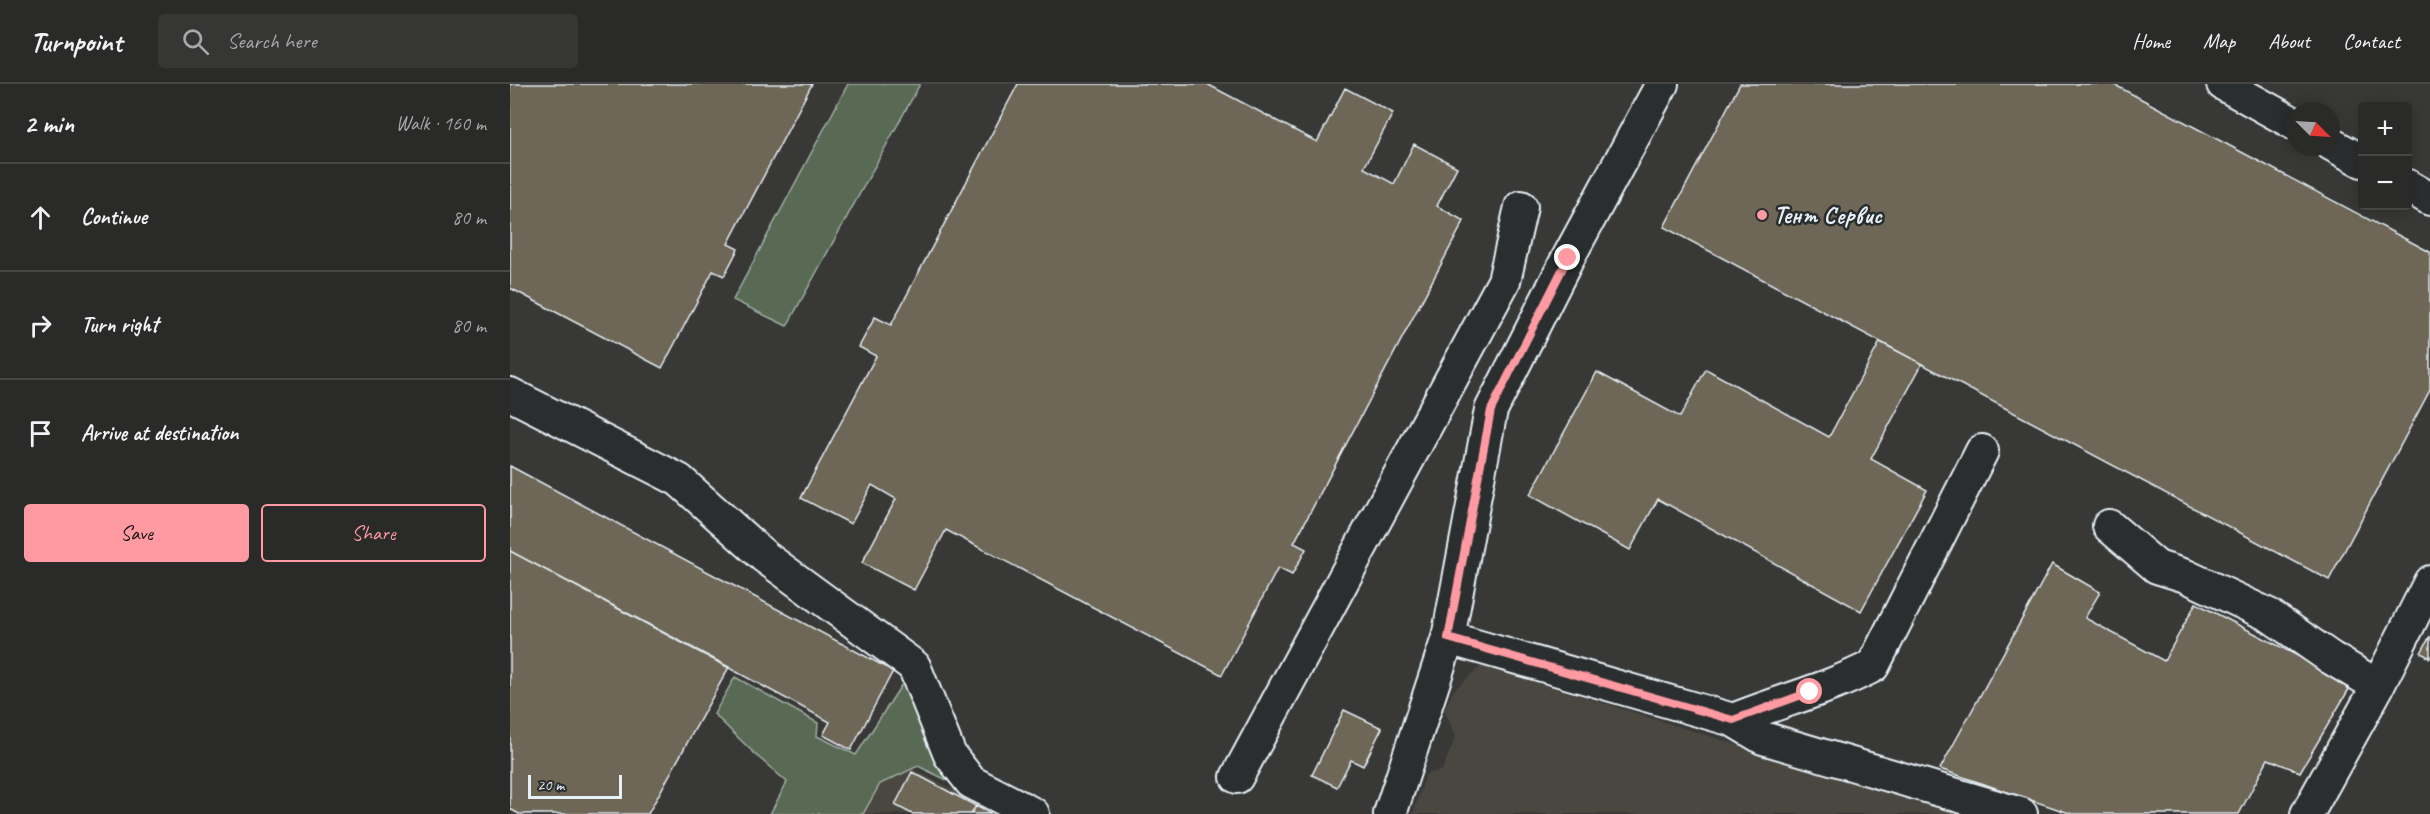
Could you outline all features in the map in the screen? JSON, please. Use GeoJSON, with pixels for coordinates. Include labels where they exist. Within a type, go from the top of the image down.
{"type":"FeatureCollection","features":[{"type":"Feature","properties":{"kind":"lane"},"geometry":{"type":"LineString","coordinates":[[1390,814],[1448,638],[1491,410],[1568,258],[1662,84]]}},
{"type":"Feature","properties":{"kind":"lane"},"geometry":{"type":"LineString","coordinates":[[2223,84],[2286,119]]}},
{"type":"Feature","properties":{"kind":"lane"},"geometry":{"type":"LineString","coordinates":[[2340,149],[2358,159]]}},
{"type":"Feature","properties":{"kind":"lane"},"geometry":{"type":"LineString","coordinates":[[2412,188],[2430,199]]}},
{"type":"Feature","properties":{"kind":"lane"},"geometry":{"type":"LineString","coordinates":[[1237,777],[1504,281],[1521,207]]}},
{"type":"Feature","properties":{"kind":"lane"},"geometry":{"type":"LineString","coordinates":[[510,394],[679,480],[765,557],[914,666],[950,755],[971,782],[1033,814]]}},
{"type":"Feature","properties":{"kind":"lane"},"geometry":{"type":"LineString","coordinates":[[1733,720],[1775,703],[1845,681],[1874,666],[1982,451]]}},
{"type":"Feature","properties":{"kind":"lane"},"geometry":{"type":"LineString","coordinates":[[2109,526],[2157,567],[2186,576],[2269,615],[2331,658],[2378,686]]}},
{"type":"Feature","properties":{"kind":"lane"},"geometry":{"type":"LineString","coordinates":[[2307,814],[2378,686],[2430,582]]}},
{"type":"Feature","properties":{"kind":"lane"},"geometry":{"type":"LineString","coordinates":[[1448,638],[1733,720],[1763,738],[2020,814]]}},
{"type":"Feature","properties":{"kind":"shaded area"},"geometry":{"type":"Polygon","coordinates":[[[1482,665],[1959,814],[1413,814],[1426,774],[1442,770],[1456,736],[1444,710],[1453,691],[1482,665]]]}},
{"type":"Feature","properties":{"kind":"shaded area"},"geometry":{"type":"Polygon","coordinates":[[[907,766],[1000,814],[857,814],[875,779],[907,766]]]}},
{"type":"Feature","properties":{"kind":"green space"},"geometry":{"type":"Polygon","coordinates":[[[848,84],[920,84],[787,326],[733,300],[848,84]]]}},
{"type":"Feature","properties":{"kind":"green space"},"geometry":{"type":"Polygon","coordinates":[[[735,677],[818,723],[817,736],[856,755],[902,684],[963,788],[918,766],[880,784],[863,814],[770,814],[787,782],[714,714],[735,677]]]}},
{"type":"Feature","properties":{"kind":"building"},"geometry":{"type":"Polygon","coordinates":[[[510,84],[812,84],[728,244],[738,249],[724,276],[713,271],[662,368],[510,288],[510,84]]]}},
{"type":"Feature","properties":{"kind":"building"},"geometry":{"type":"Polygon","coordinates":[[[1018,84],[1207,84],[1317,142],[1345,88],[1393,113],[1364,168],[1394,184],[1414,144],[1457,167],[1437,206],[1464,221],[1294,543],[1306,549],[1292,575],[1278,568],[1222,675],[946,530],[914,590],[862,563],[896,499],[872,485],[851,524],[801,498],[876,356],[859,347],[875,317],[891,325],[1018,84]]]}},
{"type":"Feature","properties":{"kind":"building"},"geometry":{"type":"Polygon","coordinates":[[[1740,84],[2113,84],[2430,252],[2430,390],[2329,580],[1664,227],[1740,84]]]}},
{"type":"Feature","properties":{"kind":"building"},"geometry":{"type":"Polygon","coordinates":[[[1880,342],[1922,364],[1871,459],[1927,490],[1861,611],[1658,499],[1630,550],[1530,495],[1597,372],[1680,417],[1706,369],[1829,437],[1880,342]]]}},
{"type":"Feature","properties":{"kind":"building"},"geometry":{"type":"Polygon","coordinates":[[[510,466],[893,671],[851,750],[823,735],[830,722],[510,551],[510,466]]]}},
{"type":"Feature","properties":{"kind":"building"},"geometry":{"type":"Polygon","coordinates":[[[510,551],[729,667],[648,814],[519,814],[510,809],[510,551]]]}},
{"type":"Feature","properties":{"kind":"building"},"geometry":{"type":"Polygon","coordinates":[[[2052,564],[2100,592],[2085,618],[2164,661],[2196,603],[2352,684],[2300,772],[2268,759],[2239,814],[2072,814],[1940,769],[2052,564]]]}},
{"type":"Feature","properties":{"kind":"building"},"geometry":{"type":"Polygon","coordinates":[[[2430,636],[2430,658],[2421,653],[2430,636]]]}},
{"type":"Feature","properties":{"kind":"building"},"geometry":{"type":"Polygon","coordinates":[[[1344,710],[1382,728],[1363,766],[1351,760],[1337,787],[1312,775],[1344,710]]]}},
{"type":"Feature","properties":{"kind":"building"},"geometry":{"type":"Polygon","coordinates":[[[912,772],[976,806],[971,814],[912,814],[895,805],[912,772]]]}},
{"type":"Feature","properties":{"kind":"building"},"geometry":{"type":"Polygon","coordinates":[[[976,806],[991,814],[971,814],[976,806]]]}},
{"type":"Feature","properties":{"kind":"place","name":"Тент Сервис"},"geometry":{"type":"Point","coordinates":[1762,215]}},
{"type":"Feature","properties":{"kind":"route"},"geometry":{"type":"LineString","coordinates":[[1568,258],[1491,410],[1448,638],[1733,720],[1810,692]]}}]}
